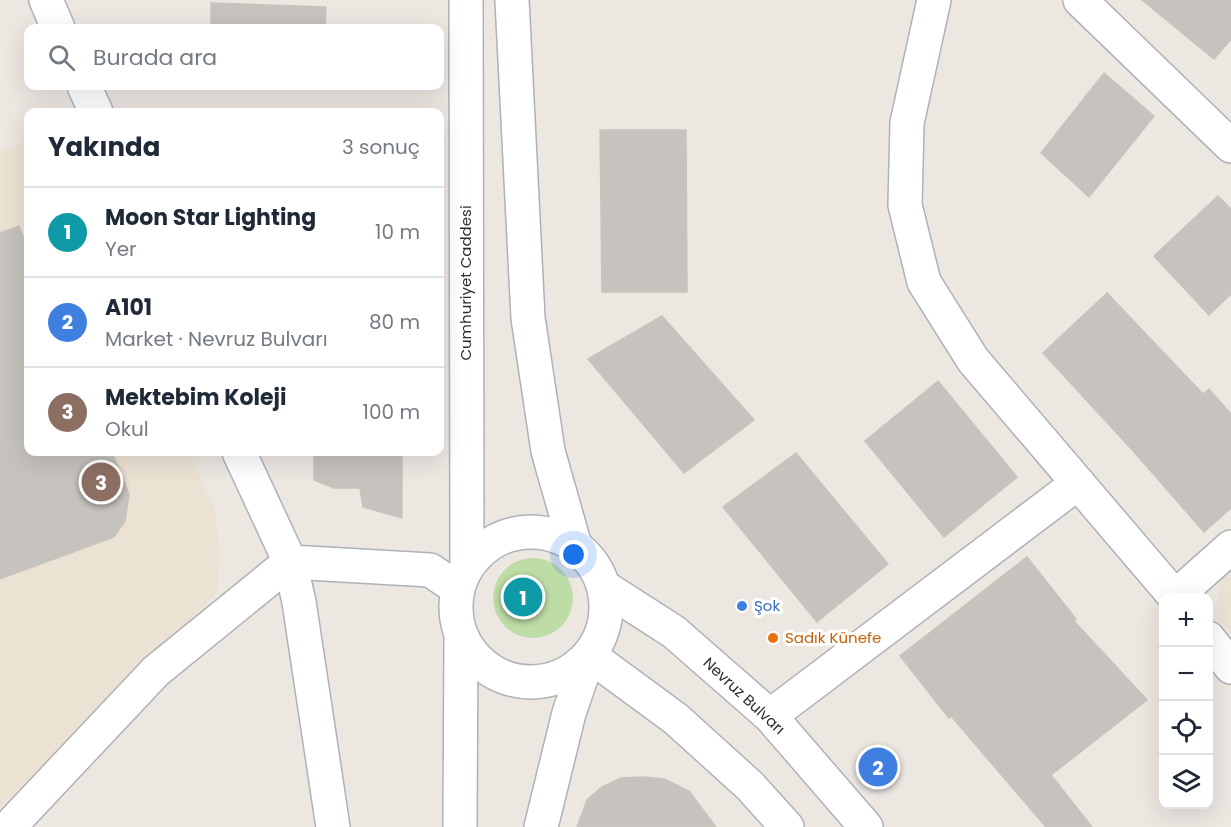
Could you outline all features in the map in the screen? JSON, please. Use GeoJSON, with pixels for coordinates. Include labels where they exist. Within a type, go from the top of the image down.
{"type":"FeatureCollection","features":[{"type":"Feature","properties":{"kind":"main road"},"geometry":{"type":"LineString","coordinates":[[46,0],[56,24]]}},
{"type":"Feature","properties":{"kind":"main road","name":"Cumhuriyet Caddesi"},"geometry":{"type":"LineString","coordinates":[[462,577],[466,0]]}},
{"type":"Feature","properties":{"kind":"main road"},"geometry":{"type":"LineString","coordinates":[[512,0],[528,318],[548,451],[575,546]]}},
{"type":"Feature","properties":{"kind":"main road"},"geometry":{"type":"LineString","coordinates":[[934,0],[907,123],[905,205],[924,282],[973,360],[1172,593]]}},
{"type":"Feature","properties":{"kind":"main road"},"geometry":{"type":"LineString","coordinates":[[1080,0],[1231,146]]}},
{"type":"Feature","properties":{"kind":"main road"},"geometry":{"type":"LineString","coordinates":[[86,90],[94,108]]}},
{"type":"Feature","properties":{"kind":"main road"},"geometry":{"type":"LineString","coordinates":[[241,456],[290,562],[299,602],[333,827]]}},
{"type":"Feature","properties":{"kind":"main road"},"geometry":{"type":"LineString","coordinates":[[770,716],[1078,483]]}},
{"type":"Feature","properties":{"kind":"main road"},"geometry":{"type":"LineString","coordinates":[[460,827],[461,636],[455,613],[462,577],[483,548],[504,536],[529,531],[553,534],[575,546],[593,564],[604,587],[606,611],[601,634],[589,655],[569,713],[541,827]]}},
{"type":"Feature","properties":{"kind":"main road"},"geometry":{"type":"LineString","coordinates":[[1179,593],[1231,547]]}},
{"type":"Feature","properties":{"kind":"main road"},"geometry":{"type":"LineString","coordinates":[[9,827],[156,671],[290,562],[430,570],[462,577]]}},
{"type":"Feature","properties":{"kind":"main road","name":"Nevruz Bulvarı"},"geometry":{"type":"LineString","coordinates":[[604,587],[674,632],[770,716],[866,827]]}},
{"type":"Feature","properties":{"kind":"main road"},"geometry":{"type":"LineString","coordinates":[[461,636],[475,658],[496,674],[520,681],[546,681],[570,672],[589,655]]}},
{"type":"Feature","properties":{"kind":"main road"},"geometry":{"type":"LineString","coordinates":[[1213,644],[1231,667]]}},
{"type":"Feature","properties":{"kind":"main road"},"geometry":{"type":"LineString","coordinates":[[589,655],[676,718],[750,786],[787,827]]}},
{"type":"Feature","properties":{"kind":"shaded area"},"geometry":{"type":"Polygon","coordinates":[[[24,142],[24,456],[191,456],[215,512],[220,553],[217,592],[0,807],[0,152],[24,142]]]}},
{"type":"Feature","properties":{"kind":"shaded area"},"geometry":{"type":"Polygon","coordinates":[[[1231,567],[1231,635],[1217,618],[1219,577],[1231,567]]]}},
{"type":"Feature","properties":{"kind":"green space"},"geometry":{"type":"Polygon","coordinates":[[[533,558],[548,561],[561,570],[570,583],[573,598],[570,613],[561,626],[548,635],[533,638],[518,635],[505,626],[496,613],[493,598],[496,583],[505,570],[518,561],[533,558]]]}},
{"type":"Feature","properties":{"kind":"building"},"geometry":{"type":"Polygon","coordinates":[[[1142,0],[1231,0],[1231,39],[1214,59],[1142,0]]]}},
{"type":"Feature","properties":{"kind":"building"},"geometry":{"type":"Polygon","coordinates":[[[211,3],[326,7],[325,24],[211,24],[211,3]]]}},
{"type":"Feature","properties":{"kind":"building"},"geometry":{"type":"Polygon","coordinates":[[[1104,73],[1154,116],[1089,197],[1041,153],[1104,73]]]}},
{"type":"Feature","properties":{"kind":"building"},"geometry":{"type":"Polygon","coordinates":[[[600,130],[686,130],[687,292],[602,292],[600,130]]]}},
{"type":"Feature","properties":{"kind":"building"},"geometry":{"type":"Polygon","coordinates":[[[1218,196],[1231,209],[1231,294],[1209,315],[1154,256],[1218,196]]]}},
{"type":"Feature","properties":{"kind":"building"},"geometry":{"type":"Polygon","coordinates":[[[19,226],[24,239],[24,456],[114,456],[129,494],[125,521],[114,537],[0,579],[0,233],[19,226]]]}},
{"type":"Feature","properties":{"kind":"building"},"geometry":{"type":"Polygon","coordinates":[[[1107,293],[1203,394],[1209,389],[1231,414],[1231,508],[1204,532],[1043,353],[1107,293]]]}},
{"type":"Feature","properties":{"kind":"building"},"geometry":{"type":"Polygon","coordinates":[[[662,316],[754,420],[684,473],[588,359],[662,316]]]}},
{"type":"Feature","properties":{"kind":"building"},"geometry":{"type":"Polygon","coordinates":[[[938,381],[1017,477],[944,537],[865,441],[938,381]]]}},
{"type":"Feature","properties":{"kind":"building"},"geometry":{"type":"Polygon","coordinates":[[[796,453],[888,564],[817,622],[723,507],[796,453]]]}},
{"type":"Feature","properties":{"kind":"building"},"geometry":{"type":"Polygon","coordinates":[[[314,456],[402,456],[402,518],[363,507],[360,488],[334,488],[314,480],[314,456]]]}},
{"type":"Feature","properties":{"kind":"building"},"geometry":{"type":"Polygon","coordinates":[[[1027,557],[1076,619],[1074,621],[1147,700],[1051,775],[1092,827],[1046,827],[951,716],[949,718],[900,656],[1027,557]]]}},
{"type":"Feature","properties":{"kind":"building"},"geometry":{"type":"Polygon","coordinates":[[[621,778],[665,779],[689,791],[716,827],[577,827],[587,800],[602,787],[621,778]]]}},
{"type":"Feature","properties":{"kind":"place","name":"Mektebim Koleji"},"geometry":{"type":"Point","coordinates":[101,482]}},
{"type":"Feature","properties":{"kind":"place","name":"Moon Star Lighting"},"geometry":{"type":"Point","coordinates":[523,597]}},
{"type":"Feature","properties":{"kind":"place","name":"Şok"},"geometry":{"type":"Point","coordinates":[742,606]}},
{"type":"Feature","properties":{"kind":"place","name":"Sadık Künefe"},"geometry":{"type":"Point","coordinates":[773,638]}},
{"type":"Feature","properties":{"kind":"place","name":"A101"},"geometry":{"type":"Point","coordinates":[878,767]}}]}
